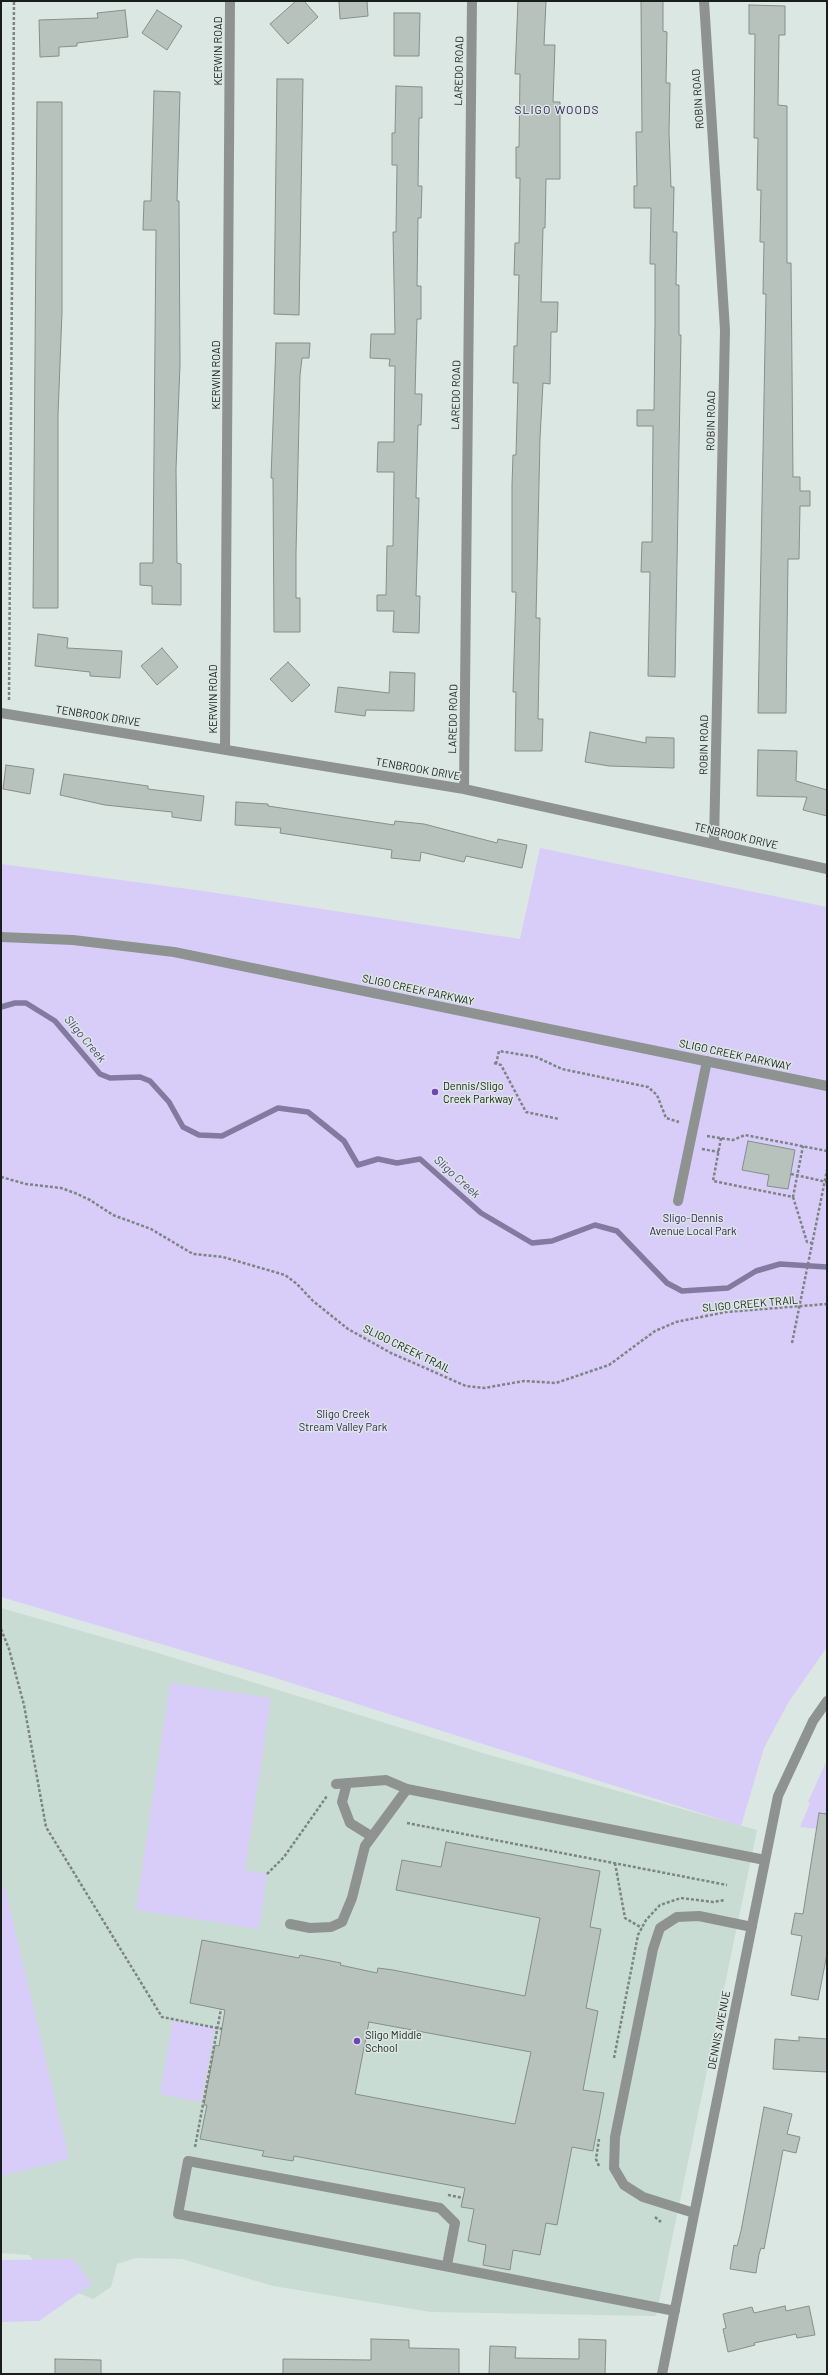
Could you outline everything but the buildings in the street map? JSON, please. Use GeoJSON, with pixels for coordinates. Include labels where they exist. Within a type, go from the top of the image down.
{"type":"FeatureCollection","features":[{"type":"Feature","properties":{"kind":"street","name":"KERWIN ROAD"},"geometry":{"type":"LineString","coordinates":[[225,749],[230,1]]}},
{"type":"Feature","properties":{"kind":"street","name":"LAREDO ROAD"},"geometry":{"type":"LineString","coordinates":[[464,789],[472,1]]}},
{"type":"Feature","properties":{"kind":"street","name":"ROBIN ROAD"},"geometry":{"type":"LineString","coordinates":[[704,1],[725,330],[714,843]]}},
{"type":"Feature","properties":{"kind":"street","name":"TENBROOK DRIVE"},"geometry":{"type":"LineString","coordinates":[[5,714],[464,789],[827,869]]}},
{"type":"Feature","properties":{"kind":"street","name":"SLIGO CREEK PARKWAY"},"geometry":{"type":"LineString","coordinates":[[1,937],[73,940],[174,952],[827,1086]]}},
{"type":"Feature","properties":{"kind":"street"},"geometry":{"type":"LineString","coordinates":[[678,1201],[707,1062]]}},
{"type":"Feature","properties":{"kind":"street","name":"DENNIS AVENUE"},"geometry":{"type":"LineString","coordinates":[[662,2374],[778,1796],[813,1721],[827,1701]]}},
{"type":"Feature","properties":{"kind":"street"},"geometry":{"type":"LineString","coordinates":[[336,1784],[386,1780],[407,1789],[765,1860]]}},
{"type":"Feature","properties":{"kind":"street"},"geometry":{"type":"LineString","coordinates":[[347,1783],[342,1802],[350,1823],[371,1836]]}},
{"type":"Feature","properties":{"kind":"street"},"geometry":{"type":"LineString","coordinates":[[290,1924],[317,1928],[331,1927],[342,1922],[352,1898],[365,1846],[407,1789]]}},
{"type":"Feature","properties":{"kind":"street"},"geometry":{"type":"LineString","coordinates":[[694,2213],[643,2197],[624,2185],[614,2168],[615,2137],[653,1949],[660,1928],[677,1916],[699,1916],[752,1927]]}},
{"type":"Feature","properties":{"kind":"street"},"geometry":{"type":"LineString","coordinates":[[447,2265],[455,2223],[440,2208],[188,2161],[178,2214],[447,2265],[675,2311]]}},
{"type":"Feature","properties":{"kind":"path"},"geometry":{"type":"LineString","coordinates":[[5,714],[14,1]]}},
{"type":"Feature","properties":{"kind":"path"},"geometry":{"type":"LineString","coordinates":[[559,1119],[526,1112],[501,1065],[495,1064],[499,1051],[536,1057],[562,1069],[648,1087],[657,1095],[666,1118],[686,1124],[704,1135],[733,1140],[745,1135],[827,1151]]}},
{"type":"Feature","properties":{"kind":"path"},"geometry":{"type":"LineString","coordinates":[[720,1138],[713,1181],[793,1197]]}},
{"type":"Feature","properties":{"kind":"path"},"geometry":{"type":"LineString","coordinates":[[803,1146],[793,1197],[807,1242],[812,1244]]}},
{"type":"Feature","properties":{"kind":"path"},"geometry":{"type":"LineString","coordinates":[[792,1343],[826,1181],[827,1170]]}},
{"type":"Feature","properties":{"kind":"path"},"geometry":{"type":"LineString","coordinates":[[791,1174],[826,1181]]}},
{"type":"Feature","properties":{"kind":"path","name":"SLIGO CREEK TRAIL"},"geometry":{"type":"LineString","coordinates":[[1,1177],[26,1184],[61,1188],[75,1193],[90,1200],[112,1215],[151,1229],[193,1254],[222,1257],[260,1266],[286,1275],[313,1301],[348,1329],[391,1353],[466,1386],[484,1388],[524,1381],[556,1383],[609,1365],[655,1331],[676,1322],[726,1312],[799,1308],[827,1304]]}},
{"type":"Feature","properties":{"kind":"path"},"geometry":{"type":"LineString","coordinates":[[1,1629],[9,1649],[24,1705],[46,1827],[162,2017],[222,2029]]}},
{"type":"Feature","properties":{"kind":"path"},"geometry":{"type":"LineString","coordinates":[[267,1874],[284,1857],[336,1784]]}},
{"type":"Feature","properties":{"kind":"path"},"geometry":{"type":"LineString","coordinates":[[407,1823],[727,1885]]}},
{"type":"Feature","properties":{"kind":"path"},"geometry":{"type":"LineString","coordinates":[[615,1863],[624,1918],[642,1928]]}},
{"type":"Feature","properties":{"kind":"path"},"geometry":{"type":"LineString","coordinates":[[202,2148],[195,2147],[221,2009]]}},
{"type":"Feature","properties":{"kind":"path"},"geometry":{"type":"LineString","coordinates":[[440,2194],[463,2198]]}},
{"type":"Feature","properties":{"kind":"shaded area","name":"Sligo Middle School"},"geometry":{"type":"Polygon","coordinates":[[[1,1608],[158,1653],[486,1754],[757,1830],[656,2316],[431,2312],[273,2286],[182,2259],[136,2258],[117,2264],[111,2287],[93,2299],[64,2287],[48,2276],[29,2255],[1,2253],[1,1608]]]}},
{"type":"Feature","properties":{"kind":"green space","name":"Sligo Creek Stream Valley Park"},"geometry":{"type":"Polygon","coordinates":[[[540,848],[827,907],[827,1647],[788,1703],[764,1748],[741,1826],[266,1675],[1,1597],[1,864],[203,891],[520,939],[540,848]]]}},
{"type":"Feature","properties":{"kind":"green space"},"geometry":{"type":"Polygon","coordinates":[[[170,1683],[271,1698],[245,1870],[267,1874],[259,1929],[136,1910],[170,1683]]]}},
{"type":"Feature","properties":{"kind":"green space"},"geometry":{"type":"Polygon","coordinates":[[[827,1760],[827,1830],[800,1827],[810,1803],[808,1802],[827,1760]]]}},
{"type":"Feature","properties":{"kind":"green space"},"geometry":{"type":"Polygon","coordinates":[[[5,1887],[69,2159],[1,2176],[1,1888],[5,1887]]]}},
{"type":"Feature","properties":{"kind":"green space"},"geometry":{"type":"Polygon","coordinates":[[[173,2020],[215,2028],[201,2102],[160,2094],[173,2020]]]}},
{"type":"Feature","properties":{"kind":"green space"},"geometry":{"type":"Polygon","coordinates":[[[73,2259],[92,2284],[39,2321],[1,2322],[1,2260],[73,2259]]]}},
{"type":"Feature","properties":{"kind":"waterway","name":"Sligo Creek"},"geometry":{"type":"LineString","coordinates":[[1,1007],[15,1003],[26,1003],[55,1021],[100,1074],[110,1078],[140,1077],[150,1081],[169,1102],[183,1127],[199,1135],[222,1136],[278,1108],[308,1112],[344,1141],[358,1165],[378,1159],[397,1163],[420,1159],[481,1213],[532,1243],[552,1241],[595,1225],[617,1231],[667,1283],[682,1291],[728,1288],[756,1271],[780,1264],[827,1267]]}},
{"type":"Feature","properties":{"kind":"place","name":"Dennis/Sligo Creek Parkway"},"geometry":{"type":"Point","coordinates":[435,1092]}},
{"type":"Feature","properties":{"kind":"place","name":"Sligo Middle School"},"geometry":{"type":"Point","coordinates":[357,2041]}},
{"type":"Feature","properties":{"kind":"district","name":"SLIGO WOODS"},"geometry":{"type":"Point","coordinates":[557,110]}},
{"type":"Feature","properties":{"kind":"park label","name":"Sligo-Dennis Avenue Local Park"},"geometry":{"type":"Point","coordinates":[693,1224]}}]}
